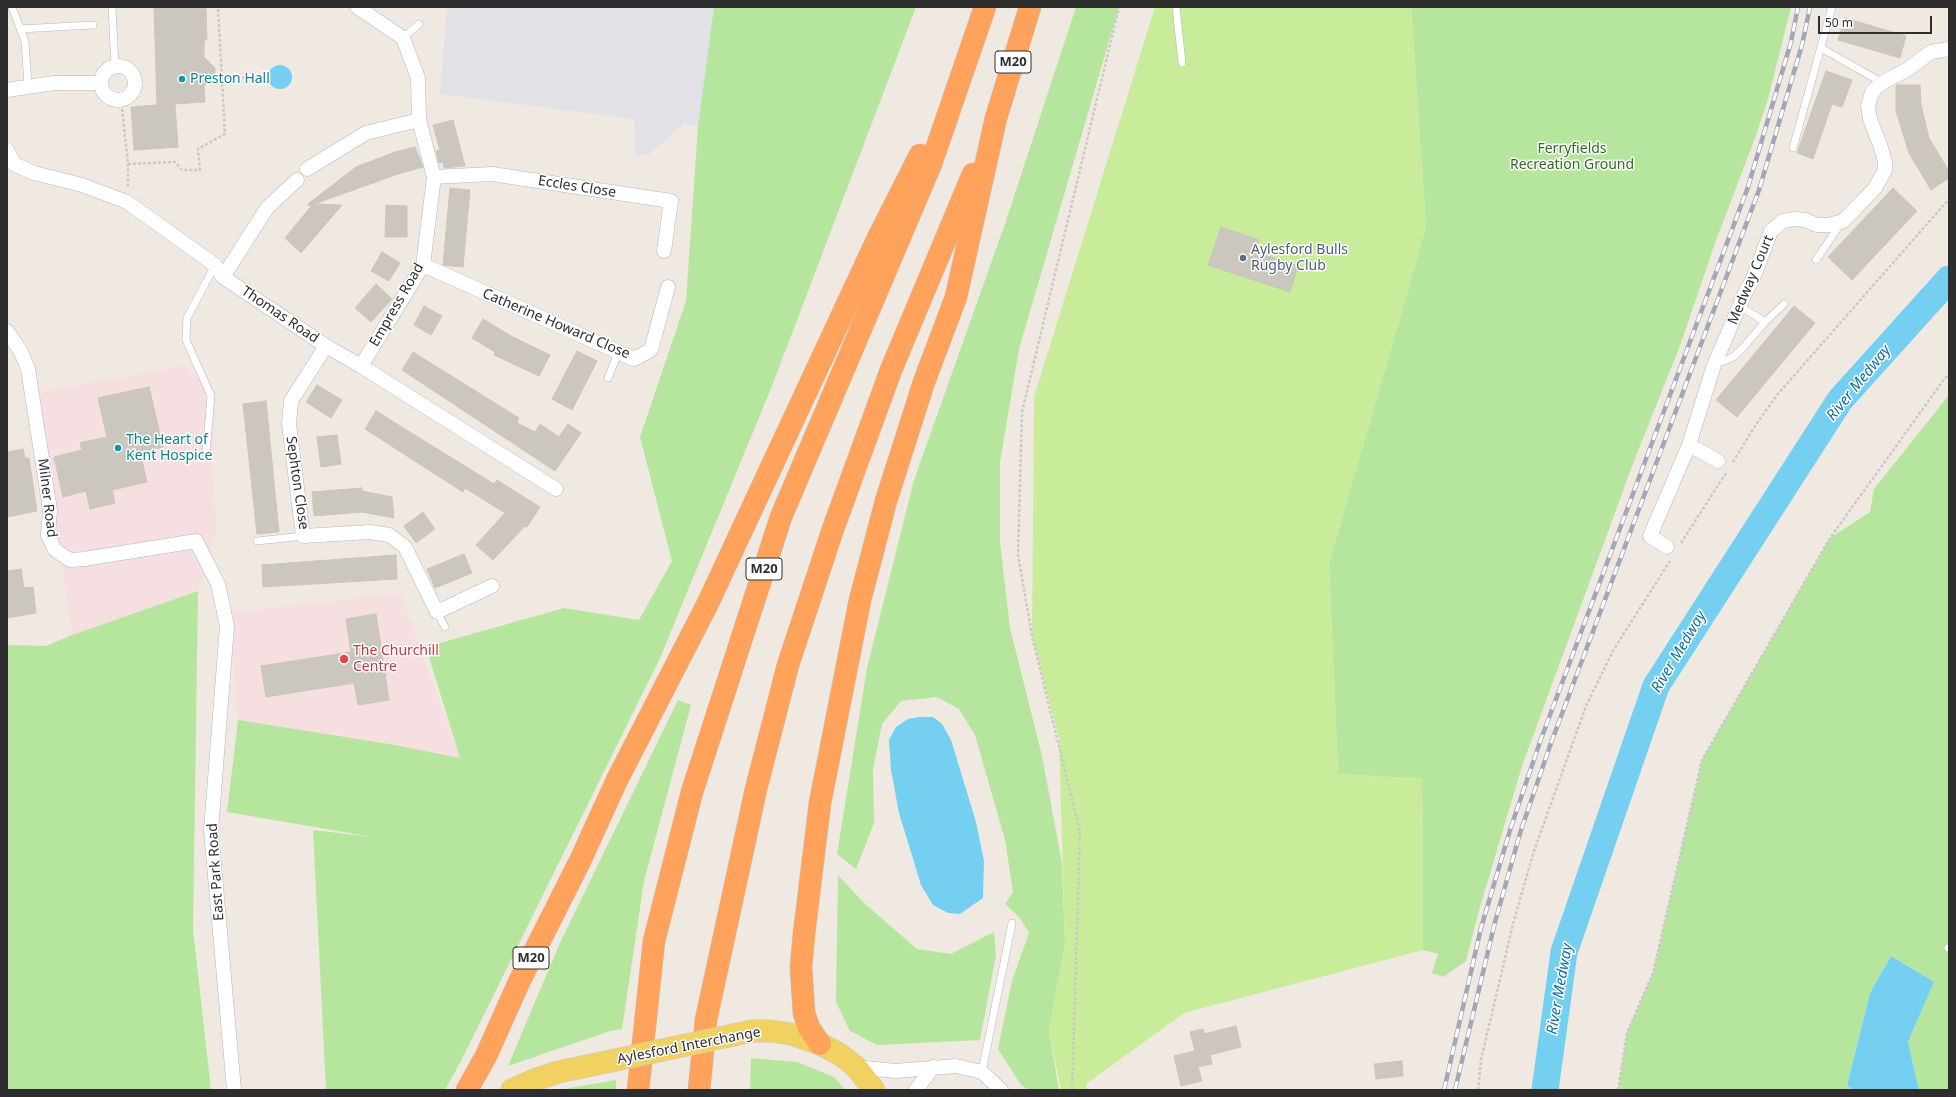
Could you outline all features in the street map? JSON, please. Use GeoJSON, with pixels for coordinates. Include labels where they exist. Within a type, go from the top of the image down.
{"type":"FeatureCollection","features":[{"type":"Feature","properties":{"kind":"highway","name":"M20"},"geometry":{"type":"LineString","coordinates":[[638,1090],[654,941],[692,792],[781,517],[931,164],[962,70],[985,7]]}},
{"type":"Feature","properties":{"kind":"highway","name":"M20"},"geometry":{"type":"LineString","coordinates":[[820,1044],[809,1028],[804,1013],[801,967],[820,803],[860,600],[886,501],[924,382],[956,297],[996,118],[1030,7]]}},
{"type":"Feature","properties":{"kind":"highway","name":"M20"},"geometry":{"type":"LineString","coordinates":[[474,1090],[486,1056],[520,980],[580,861],[617,780],[708,603],[877,240],[962,70]]}},
{"type":"Feature","properties":{"kind":"highway","name":"M20"},"geometry":{"type":"LineString","coordinates":[[699,1090],[706,1020],[756,789],[788,665],[834,529],[892,370],[996,118]]}},
{"type":"Feature","properties":{"kind":"highway","name":"M20"},"geometry":{"type":"LineString","coordinates":[[467,1090],[486,1056]]}},
{"type":"Feature","properties":{"kind":"main road","name":"Aylesford Interchange"},"geometry":{"type":"LineString","coordinates":[[512,1090],[534,1080],[558,1072],[752,1031],[771,1031],[791,1034],[820,1044],[841,1055],[856,1067],[874,1090]]}},
{"type":"Feature","properties":{"kind":"street"},"geometry":{"type":"LineString","coordinates":[[357,7],[403,38]]}},
{"type":"Feature","properties":{"kind":"street","name":"Empress Road"},"geometry":{"type":"LineString","coordinates":[[361,366],[423,266],[434,178],[420,120],[418,78],[403,38]]}},
{"type":"Feature","properties":{"kind":"street"},"geometry":{"type":"LineString","coordinates":[[1843,221],[1875,188],[1885,170],[1885,161],[1870,120],[1868,106],[1872,92],[1883,83],[1908,69],[1931,52],[1949,49]]}},
{"type":"Feature","properties":{"kind":"street"},"geometry":{"type":"LineString","coordinates":[[115,66],[126,68],[131,71],[135,82],[131,93],[121,99],[110,98],[105,94],[101,84],[106,70],[115,66]]}},
{"type":"Feature","properties":{"kind":"street"},"geometry":{"type":"LineString","coordinates":[[7,90],[54,83],[101,84]]}},
{"type":"Feature","properties":{"kind":"street"},"geometry":{"type":"LineString","coordinates":[[307,169],[366,133],[420,120]]}},
{"type":"Feature","properties":{"kind":"street","name":"Thomas Road"},"geometry":{"type":"LineString","coordinates":[[7,150],[10,168],[82,185],[128,202],[215,265],[223,277],[326,346],[361,366],[556,489]]}},
{"type":"Feature","properties":{"kind":"street","name":"Eccles Close"},"geometry":{"type":"LineString","coordinates":[[434,178],[492,174],[671,201],[664,251]]}},
{"type":"Feature","properties":{"kind":"street"},"geometry":{"type":"LineString","coordinates":[[223,277],[267,208],[297,180]]}},
{"type":"Feature","properties":{"kind":"street","name":"Medway Court"},"geometry":{"type":"LineString","coordinates":[[1674,549],[1650,536],[1689,445],[1714,365],[1752,281],[1771,231],[1783,221],[1795,219],[1829,225],[1843,221]]}},
{"type":"Feature","properties":{"kind":"street","name":"Catherine Howard Close"},"geometry":{"type":"LineString","coordinates":[[423,266],[618,353],[634,358],[650,350],[668,287]]}},
{"type":"Feature","properties":{"kind":"street","name":"Milner Road"},"geometry":{"type":"LineString","coordinates":[[7,331],[22,352],[28,368],[50,510],[48,535],[55,550],[70,560],[84,560],[196,541],[218,584]]}},
{"type":"Feature","properties":{"kind":"street","name":"Sephton Close"},"geometry":{"type":"LineString","coordinates":[[326,346],[291,401],[289,424],[303,536],[370,532],[389,535],[405,547],[437,612]]}},
{"type":"Feature","properties":{"kind":"street"},"geometry":{"type":"LineString","coordinates":[[1689,445],[1718,461]]}},
{"type":"Feature","properties":{"kind":"street","name":"East Park Road"},"geometry":{"type":"LineString","coordinates":[[218,584],[227,626],[211,830],[234,1090]]}},
{"type":"Feature","properties":{"kind":"street"},"geometry":{"type":"LineString","coordinates":[[437,612],[492,586]]}},
{"type":"Feature","properties":{"kind":"street"},"geometry":{"type":"LineString","coordinates":[[856,1067],[895,1071],[956,1066],[982,1072],[1001,1090]]}},
{"type":"Feature","properties":{"kind":"street"},"geometry":{"type":"LineString","coordinates":[[916,1090],[933,1067]]}},
{"type":"Feature","properties":{"kind":"lane"},"geometry":{"type":"LineString","coordinates":[[12,7],[25,41],[28,86]]}},
{"type":"Feature","properties":{"kind":"lane"},"geometry":{"type":"LineString","coordinates":[[112,7],[115,66]]}},
{"type":"Feature","properties":{"kind":"lane"},"geometry":{"type":"LineString","coordinates":[[1176,7],[1182,63]]}},
{"type":"Feature","properties":{"kind":"lane"},"geometry":{"type":"LineString","coordinates":[[1793,148],[1832,7]]}},
{"type":"Feature","properties":{"kind":"lane"},"geometry":{"type":"LineString","coordinates":[[403,38],[419,24]]}},
{"type":"Feature","properties":{"kind":"lane"},"geometry":{"type":"LineString","coordinates":[[20,29],[93,25]]}},
{"type":"Feature","properties":{"kind":"lane"},"geometry":{"type":"LineString","coordinates":[[1821,48],[1883,83]]}},
{"type":"Feature","properties":{"kind":"lane"},"geometry":{"type":"LineString","coordinates":[[1816,260],[1843,221]]}},
{"type":"Feature","properties":{"kind":"lane"},"geometry":{"type":"LineString","coordinates":[[206,453],[211,396],[186,340],[187,318],[215,265]]}},
{"type":"Feature","properties":{"kind":"lane"},"geometry":{"type":"LineString","coordinates":[[1714,365],[1733,357],[1765,322],[1784,304]]}},
{"type":"Feature","properties":{"kind":"lane"},"geometry":{"type":"LineString","coordinates":[[1740,306],[1765,322]]}},
{"type":"Feature","properties":{"kind":"lane"},"geometry":{"type":"LineString","coordinates":[[608,378],[618,353]]}},
{"type":"Feature","properties":{"kind":"lane"},"geometry":{"type":"LineString","coordinates":[[257,541],[303,536]]}},
{"type":"Feature","properties":{"kind":"lane"},"geometry":{"type":"LineString","coordinates":[[437,612],[444,627]]}},
{"type":"Feature","properties":{"kind":"lane"},"geometry":{"type":"LineString","coordinates":[[982,1072],[1012,923]]}},
{"type":"Feature","properties":{"kind":"path"},"geometry":{"type":"LineString","coordinates":[[128,164],[175,162],[182,170],[200,170],[198,149],[225,134],[218,7]]}},
{"type":"Feature","properties":{"kind":"path"},"geometry":{"type":"LineString","coordinates":[[1072,1090],[1080,832],[1032,636],[1018,555],[1022,412],[1120,7]]}},
{"type":"Feature","properties":{"kind":"path"},"geometry":{"type":"LineString","coordinates":[[222,78],[250,78]]}},
{"type":"Feature","properties":{"kind":"path"},"geometry":{"type":"LineString","coordinates":[[121,99],[128,164],[128,202]]}},
{"type":"Feature","properties":{"kind":"path"},"geometry":{"type":"LineString","coordinates":[[1478,1090],[1486,1037],[1513,924],[1533,854],[1586,706],[1614,649],[1674,549],[1777,395],[1949,199]]}},
{"type":"Feature","properties":{"kind":"path"},"geometry":{"type":"LineString","coordinates":[[1618,1090],[1627,1034],[1653,973],[1702,760],[1830,538],[1945,378],[1949,375]]}},
{"type":"Feature","properties":{"kind":"shaded area"},"geometry":{"type":"Polygon","coordinates":[[[447,7],[714,7],[698,126],[684,124],[648,155],[635,155],[634,119],[440,94],[447,7]]]}},
{"type":"Feature","properties":{"kind":"shaded area"},"geometry":{"type":"Polygon","coordinates":[[[184,366],[216,394],[212,466],[217,529],[198,591],[72,635],[37,392],[184,366]]]}},
{"type":"Feature","properties":{"kind":"shaded area"},"geometry":{"type":"Polygon","coordinates":[[[400,593],[460,758],[238,720],[232,649],[233,612],[400,593]]]}},
{"type":"Feature","properties":{"kind":"green space"},"geometry":{"type":"Polygon","coordinates":[[[714,7],[916,7],[772,386],[660,658],[461,1061],[445,1090],[326,1090],[313,830],[373,837],[227,812],[238,720],[395,745],[460,758],[426,647],[564,608],[639,620],[672,561],[640,437],[686,301],[698,126],[714,7]]]}},
{"type":"Feature","properties":{"kind":"green space"},"geometry":{"type":"Polygon","coordinates":[[[1076,7],[1119,7],[1019,349],[1000,462],[1000,543],[1010,628],[1042,756],[1062,863],[1065,943],[1049,1032],[1059,1090],[1029,1090],[1021,1085],[998,1049],[1012,981],[1029,933],[1020,918],[1005,904],[1013,892],[1005,840],[975,735],[959,709],[937,697],[901,701],[882,724],[873,769],[874,823],[856,869],[837,854],[867,668],[914,480],[1005,224],[1076,7]]]}},
{"type":"Feature","properties":{"kind":"green space"},"geometry":{"type":"Polygon","coordinates":[[[1155,7],[1411,7],[1426,227],[1329,563],[1338,774],[1422,779],[1423,950],[1184,1013],[1086,1084],[1087,1090],[1061,1090],[1049,1032],[1065,943],[1059,738],[1032,636],[1034,397],[1155,7]]]}},
{"type":"Feature","properties":{"kind":"green space","name":"Ferryfields Recreation Ground"},"geometry":{"type":"Polygon","coordinates":[[[1411,7],[1791,7],[1768,99],[1755,138],[1715,243],[1681,343],[1634,461],[1522,766],[1478,914],[1466,961],[1443,977],[1432,973],[1438,954],[1423,950],[1422,779],[1338,774],[1329,563],[1426,227],[1411,7]]]}},
{"type":"Feature","properties":{"kind":"green space"},"geometry":{"type":"Polygon","coordinates":[[[1949,395],[1949,1090],[1919,1090],[1908,1042],[1934,982],[1891,956],[1870,993],[1847,1084],[1853,1090],[1618,1090],[1627,1033],[1653,973],[1702,760],[1830,538],[1870,512],[1874,489],[1949,395]]]}},
{"type":"Feature","properties":{"kind":"green space"},"geometry":{"type":"Polygon","coordinates":[[[198,591],[193,930],[211,1090],[7,1090],[7,645],[46,646],[72,635],[198,591]]]}},
{"type":"Feature","properties":{"kind":"green space"},"geometry":{"type":"Polygon","coordinates":[[[678,700],[691,705],[644,881],[622,1029],[610,1031],[508,1066],[560,943],[678,700]]]}},
{"type":"Feature","properties":{"kind":"green space"},"geometry":{"type":"Polygon","coordinates":[[[838,875],[864,903],[917,949],[951,954],[994,932],[996,955],[980,1040],[877,1045],[850,1031],[836,1002],[838,875]]]}},
{"type":"Feature","properties":{"kind":"green space"},"geometry":{"type":"Polygon","coordinates":[[[751,1058],[797,1062],[834,1077],[845,1090],[750,1090],[751,1058]]]}},
{"type":"Feature","properties":{"kind":"green space"},"geometry":{"type":"Polygon","coordinates":[[[616,1080],[616,1090],[559,1090],[616,1080]]]}},
{"type":"Feature","properties":{"kind":"water"},"geometry":{"type":"Polygon","coordinates":[[[280,65],[289,68],[292,77],[289,86],[280,89],[271,86],[268,77],[271,68],[280,65]]]}},
{"type":"Feature","properties":{"kind":"water"},"geometry":{"type":"Polygon","coordinates":[[[933,717],[942,724],[951,740],[976,822],[984,861],[983,898],[960,914],[948,913],[933,905],[921,885],[899,813],[891,770],[889,740],[896,727],[908,719],[933,717]]]}},
{"type":"Feature","properties":{"kind":"water"},"geometry":{"type":"Polygon","coordinates":[[[1891,956],[1934,982],[1908,1042],[1919,1090],[1853,1090],[1847,1085],[1870,993],[1891,956]]]}},
{"type":"Feature","properties":{"kind":"building","name":"Preston Hall"},"geometry":{"type":"Polygon","coordinates":[[[154,7],[206,7],[207,40],[204,40],[204,57],[215,68],[215,75],[204,86],[205,102],[175,104],[178,147],[134,150],[131,107],[157,105],[154,7]]]}},
{"type":"Feature","properties":{"kind":"building"},"geometry":{"type":"Polygon","coordinates":[[[1845,18],[1906,36],[1900,58],[1838,40],[1845,18]]]}},
{"type":"Feature","properties":{"kind":"building"},"geometry":{"type":"Polygon","coordinates":[[[1826,71],[1852,80],[1842,107],[1832,104],[1813,159],[1797,153],[1826,71]]]}},
{"type":"Feature","properties":{"kind":"building"},"geometry":{"type":"Polygon","coordinates":[[[1896,85],[1920,85],[1921,104],[1929,138],[1949,171],[1949,178],[1931,190],[1909,153],[1896,111],[1896,85]]]}},
{"type":"Feature","properties":{"kind":"building"},"geometry":{"type":"Polygon","coordinates":[[[453,120],[465,166],[444,168],[443,162],[439,163],[436,151],[440,150],[433,125],[453,120]]]}},
{"type":"Feature","properties":{"kind":"building"},"geometry":{"type":"Polygon","coordinates":[[[415,147],[423,167],[398,174],[309,206],[308,204],[356,167],[395,152],[415,147]]]}},
{"type":"Feature","properties":{"kind":"building"},"geometry":{"type":"Polygon","coordinates":[[[450,188],[470,190],[463,267],[443,265],[450,188]]]}},
{"type":"Feature","properties":{"kind":"building"},"geometry":{"type":"Polygon","coordinates":[[[1893,188],[1917,211],[1852,280],[1828,257],[1893,188]]]}},
{"type":"Feature","properties":{"kind":"building"},"geometry":{"type":"Polygon","coordinates":[[[313,204],[342,205],[301,253],[285,238],[313,204]]]}},
{"type":"Feature","properties":{"kind":"building"},"geometry":{"type":"Polygon","coordinates":[[[386,205],[407,206],[407,237],[385,237],[386,205]]]}},
{"type":"Feature","properties":{"kind":"building","name":"Aylesford Bulls Rugby Club"},"geometry":{"type":"Polygon","coordinates":[[[1221,227],[1259,240],[1256,252],[1298,266],[1290,292],[1208,265],[1221,227]]]}},
{"type":"Feature","properties":{"kind":"building"},"geometry":{"type":"Polygon","coordinates":[[[382,252],[400,263],[389,281],[371,271],[382,252]]]}},
{"type":"Feature","properties":{"kind":"building"},"geometry":{"type":"Polygon","coordinates":[[[376,284],[392,299],[371,322],[355,308],[376,284]]]}},
{"type":"Feature","properties":{"kind":"building"},"geometry":{"type":"Polygon","coordinates":[[[424,306],[442,316],[431,335],[414,325],[424,306]]]}},
{"type":"Feature","properties":{"kind":"building"},"geometry":{"type":"Polygon","coordinates":[[[1794,306],[1815,323],[1737,417],[1716,400],[1794,306]]]}},
{"type":"Feature","properties":{"kind":"building"},"geometry":{"type":"Polygon","coordinates":[[[483,319],[511,336],[550,355],[539,376],[494,355],[495,352],[472,338],[483,319]]]}},
{"type":"Feature","properties":{"kind":"building"},"geometry":{"type":"Polygon","coordinates":[[[577,351],[597,361],[572,410],[552,399],[577,351]]]}},
{"type":"Feature","properties":{"kind":"building"},"geometry":{"type":"Polygon","coordinates":[[[413,352],[519,418],[517,423],[535,432],[540,424],[559,437],[568,424],[581,433],[555,471],[402,370],[413,352]]]}},
{"type":"Feature","properties":{"kind":"building"},"geometry":{"type":"Polygon","coordinates":[[[317,385],[342,400],[331,418],[306,402],[317,385]]]}},
{"type":"Feature","properties":{"kind":"building","name":"The Heart of Kent Hospice"},"geometry":{"type":"Polygon","coordinates":[[[149,387],[163,447],[140,452],[147,482],[112,490],[115,503],[90,509],[86,491],[63,497],[54,457],[82,450],[80,443],[107,437],[98,398],[149,387]]]}},
{"type":"Feature","properties":{"kind":"building"},"geometry":{"type":"Polygon","coordinates":[[[266,401],[279,532],[257,534],[243,404],[266,401]]]}},
{"type":"Feature","properties":{"kind":"building"},"geometry":{"type":"Polygon","coordinates":[[[376,411],[494,484],[497,480],[540,507],[527,527],[525,526],[493,560],[476,545],[505,513],[465,488],[463,492],[365,429],[376,411]]]}},
{"type":"Feature","properties":{"kind":"building"},"geometry":{"type":"Polygon","coordinates":[[[337,435],[341,464],[321,467],[317,437],[337,435]]]}},
{"type":"Feature","properties":{"kind":"building"},"geometry":{"type":"Polygon","coordinates":[[[23,449],[25,458],[29,458],[37,511],[7,517],[7,452],[23,449]]]}},
{"type":"Feature","properties":{"kind":"building"},"geometry":{"type":"Polygon","coordinates":[[[362,488],[362,491],[392,497],[394,518],[362,512],[314,516],[312,492],[362,488]]]}},
{"type":"Feature","properties":{"kind":"building"},"geometry":{"type":"Polygon","coordinates":[[[423,512],[435,529],[416,543],[404,526],[423,512]]]}},
{"type":"Feature","properties":{"kind":"building"},"geometry":{"type":"Polygon","coordinates":[[[464,554],[472,573],[435,588],[427,569],[464,554]]]}},
{"type":"Feature","properties":{"kind":"building"},"geometry":{"type":"Polygon","coordinates":[[[396,555],[397,579],[263,587],[262,565],[396,555]]]}},
{"type":"Feature","properties":{"kind":"building"},"geometry":{"type":"Polygon","coordinates":[[[21,569],[24,588],[33,587],[36,613],[7,618],[7,571],[21,569]]]}},
{"type":"Feature","properties":{"kind":"building","name":"The Churchill Centre"},"geometry":{"type":"Polygon","coordinates":[[[376,614],[389,700],[358,705],[354,683],[266,697],[261,666],[351,652],[346,619],[376,614]]]}},
{"type":"Feature","properties":{"kind":"building"},"geometry":{"type":"Polygon","coordinates":[[[1236,1026],[1241,1047],[1210,1055],[1212,1064],[1198,1067],[1202,1081],[1181,1086],[1174,1056],[1195,1051],[1190,1032],[1203,1029],[1204,1034],[1236,1026]]]}},
{"type":"Feature","properties":{"kind":"building"},"geometry":{"type":"Polygon","coordinates":[[[1402,1061],[1403,1076],[1376,1079],[1374,1064],[1402,1061]]]}},
{"type":"Feature","properties":{"kind":"waterway","name":"River Medway"},"geometry":{"type":"LineString","coordinates":[[1545,1090],[1564,952],[1656,686],[1840,400],[1949,279]]}},
{"type":"Feature","properties":{"kind":"railway"},"geometry":{"type":"LineString","coordinates":[[1444,1090],[1481,928],[1511,827],[1541,739],[1748,187],[1791,42],[1798,7]]}},
{"type":"Feature","properties":{"kind":"railway"},"geometry":{"type":"LineString","coordinates":[[1455,1090],[1495,922],[1521,830],[1551,743],[1759,190],[1802,45],[1810,7]]}},
{"type":"Feature","properties":{"kind":"place","name":"Preston Hall"},"geometry":{"type":"Point","coordinates":[182,79]}},
{"type":"Feature","properties":{"kind":"place","name":"Aylesford Bulls Rugby Club"},"geometry":{"type":"Point","coordinates":[1243,258]}},
{"type":"Feature","properties":{"kind":"place","name":"The Heart of Kent Hospice"},"geometry":{"type":"Point","coordinates":[118,448]}},
{"type":"Feature","properties":{"kind":"place","name":"The Churchill Centre"},"geometry":{"type":"Point","coordinates":[344,659]}}]}
